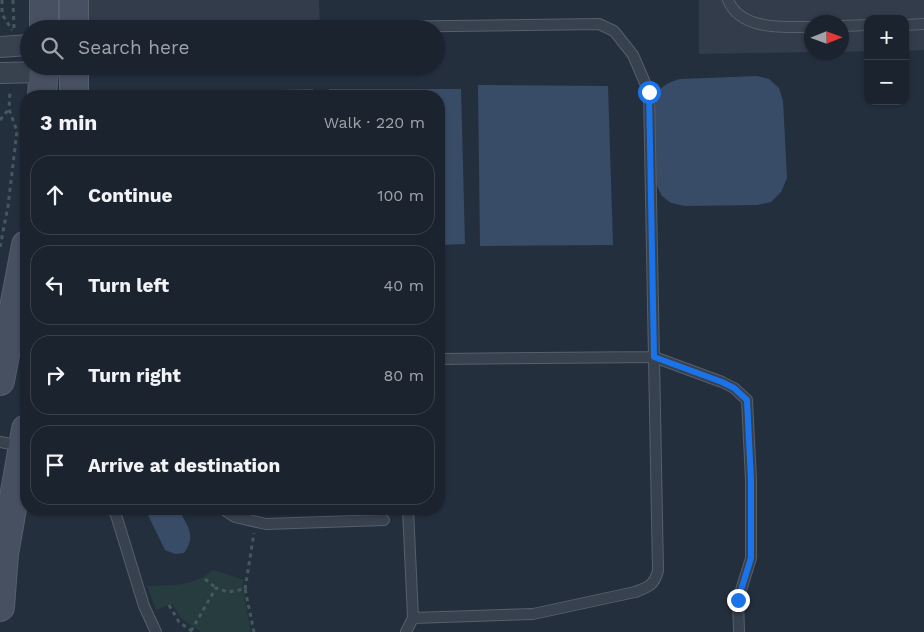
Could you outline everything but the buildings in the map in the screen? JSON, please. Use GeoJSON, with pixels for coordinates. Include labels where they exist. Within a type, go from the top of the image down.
{"type":"FeatureCollection","features":[{"type":"Feature","properties":{"kind":"main road"},"geometry":{"type":"LineString","coordinates":[[44,0],[44,20]]}},
{"type":"Feature","properties":{"kind":"main road"},"geometry":{"type":"LineString","coordinates":[[74,0],[74,20]]}},
{"type":"Feature","properties":{"kind":"main road"},"geometry":{"type":"LineString","coordinates":[[74,75],[74,90]]}},
{"type":"Feature","properties":{"kind":"main road"},"geometry":{"type":"LineString","coordinates":[[0,381],[20,276]]}},
{"type":"Feature","properties":{"kind":"main road"},"geometry":{"type":"LineString","coordinates":[[0,607],[4,554],[19,441]]}},
{"type":"Feature","properties":{"kind":"street"},"geometry":{"type":"LineString","coordinates":[[0,47],[20,39]]}},
{"type":"Feature","properties":{"kind":"street"},"geometry":{"type":"LineString","coordinates":[[0,73],[20,74]]}},
{"type":"Feature","properties":{"kind":"lane"},"geometry":{"type":"LineString","coordinates":[[728,0],[732,8],[750,22],[782,27],[804,27]]}},
{"type":"Feature","properties":{"kind":"lane"},"geometry":{"type":"LineString","coordinates":[[413,618],[533,614],[636,592],[646,588],[655,581],[658,571],[649,92],[633,55],[614,31],[599,24],[445,26]]}},
{"type":"Feature","properties":{"kind":"lane"},"geometry":{"type":"LineString","coordinates":[[909,24],[924,24]]}},
{"type":"Feature","properties":{"kind":"lane"},"geometry":{"type":"LineString","coordinates":[[849,26],[864,25]]}},
{"type":"Feature","properties":{"kind":"lane"},"geometry":{"type":"LineString","coordinates":[[445,359],[654,357],[722,382],[734,388],[747,400],[751,480],[751,558],[738,600],[739,632]]}},
{"type":"Feature","properties":{"kind":"lane"},"geometry":{"type":"LineString","coordinates":[[116,515],[144,606],[156,632]]}},
{"type":"Feature","properties":{"kind":"lane"},"geometry":{"type":"LineString","coordinates":[[232,515],[266,524],[384,520]]}},
{"type":"Feature","properties":{"kind":"lane"},"geometry":{"type":"LineString","coordinates":[[406,632],[413,618],[408,515]]}},
{"type":"Feature","properties":{"kind":"path"},"geometry":{"type":"LineString","coordinates":[[2,0],[2,14],[20,38]]}},
{"type":"Feature","properties":{"kind":"path"},"geometry":{"type":"LineString","coordinates":[[13,0],[20,34]]}},
{"type":"Feature","properties":{"kind":"path"},"geometry":{"type":"LineString","coordinates":[[0,120],[9,109],[17,131],[8,206],[0,246]]}},
{"type":"Feature","properties":{"kind":"path"},"geometry":{"type":"LineString","coordinates":[[254,632],[245,589],[256,521]]}},
{"type":"Feature","properties":{"kind":"path"},"geometry":{"type":"LineString","coordinates":[[206,579],[216,588],[228,592],[245,589]]}},
{"type":"Feature","properties":{"kind":"path"},"geometry":{"type":"LineString","coordinates":[[169,605],[179,622],[192,631],[216,588]]}},
{"type":"Feature","properties":{"kind":"shaded area"},"geometry":{"type":"Polygon","coordinates":[[[84,0],[319,0],[320,20],[84,20],[84,0]]]}},
{"type":"Feature","properties":{"kind":"shaded area"},"geometry":{"type":"Polygon","coordinates":[[[699,0],[924,0],[924,50],[909,51],[909,15],[864,15],[864,51],[849,52],[849,15],[804,15],[804,52],[699,54],[699,0]]]}},
{"type":"Feature","properties":{"kind":"green space"},"geometry":{"type":"Polygon","coordinates":[[[213,570],[244,580],[242,585],[251,632],[201,632],[182,619],[172,604],[156,610],[147,586],[182,584],[198,580],[213,570]]]}},
{"type":"Feature","properties":{"kind":"water"},"geometry":{"type":"Polygon","coordinates":[[[757,76],[769,79],[779,88],[783,101],[787,178],[781,192],[771,202],[757,205],[685,206],[671,203],[662,196],[656,184],[655,111],[656,100],[660,90],[680,79],[757,76]]]}},
{"type":"Feature","properties":{"kind":"water"},"geometry":{"type":"Polygon","coordinates":[[[478,85],[608,86],[613,245],[480,246],[478,85]]]}},
{"type":"Feature","properties":{"kind":"water"},"geometry":{"type":"Polygon","coordinates":[[[313,89],[313,90],[281,90],[313,89]]]}},
{"type":"Feature","properties":{"kind":"water"},"geometry":{"type":"Polygon","coordinates":[[[461,89],[465,244],[445,245],[445,90],[329,90],[461,89]]]}},
{"type":"Feature","properties":{"kind":"water"},"geometry":{"type":"Polygon","coordinates":[[[148,515],[182,515],[188,526],[190,536],[188,547],[184,553],[175,554],[165,550],[148,515]]]}},
{"type":"Feature","properties":{"kind":"route"},"geometry":{"type":"LineString","coordinates":[[649,92],[654,357],[722,382],[734,388],[747,400],[751,480],[751,558],[738,600]]}}]}
